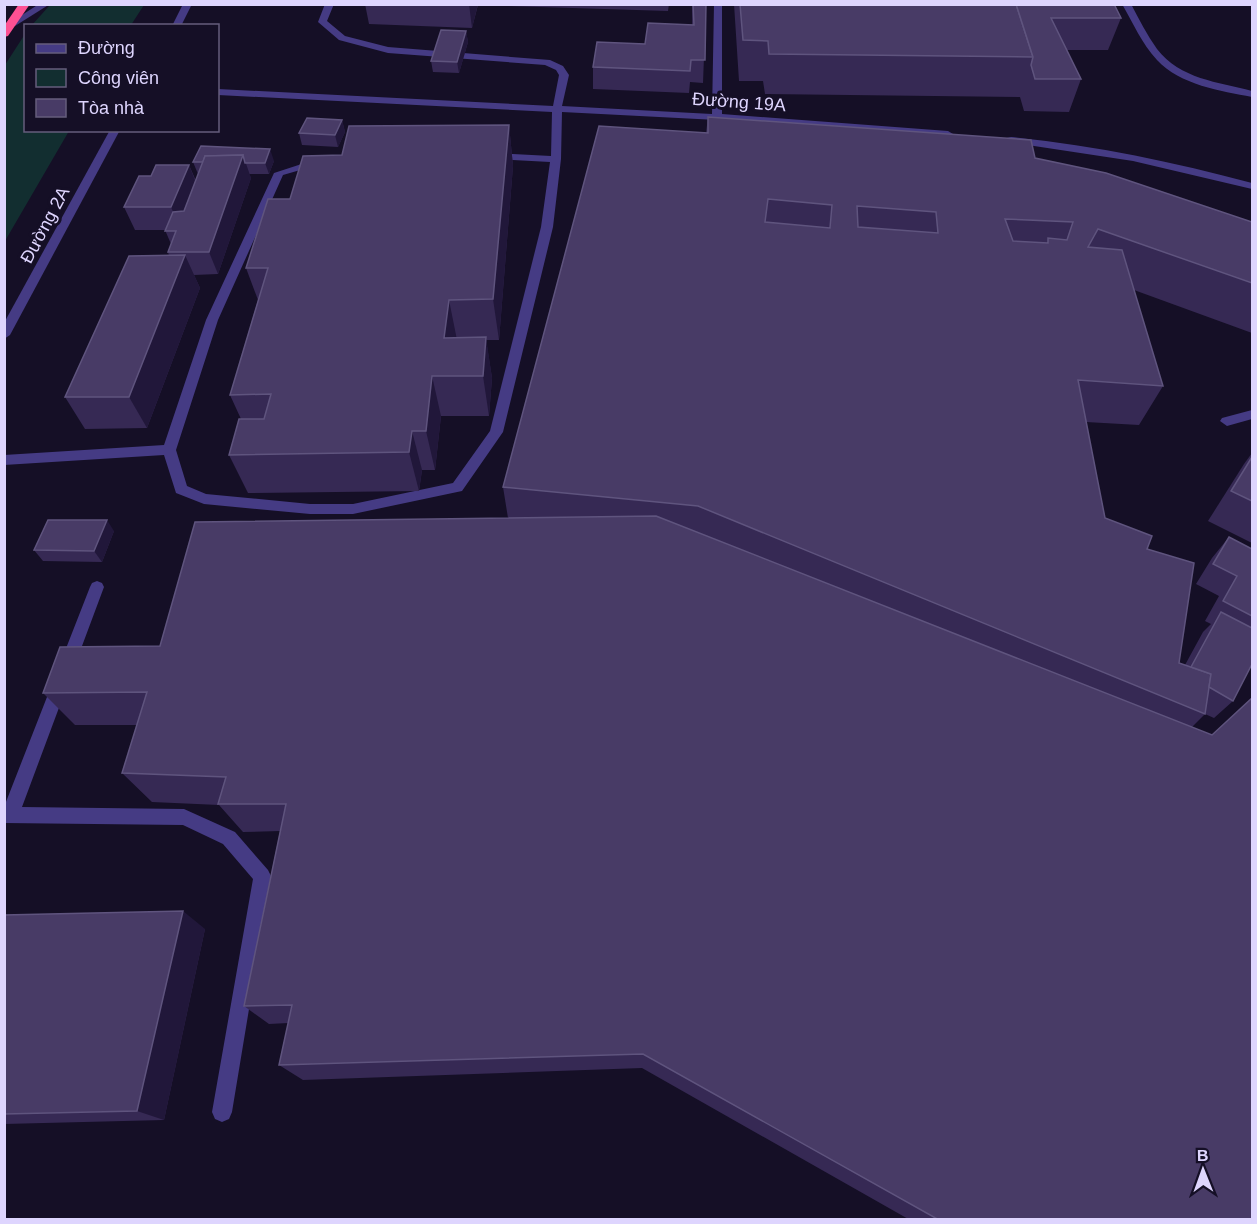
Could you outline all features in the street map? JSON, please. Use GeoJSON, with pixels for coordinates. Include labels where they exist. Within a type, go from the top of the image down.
{"type":"FeatureCollection","features":[{"type":"Feature","properties":{"kind":"highway"},"geometry":{"type":"LineString","coordinates":[[4,34],[25,4]]}},
{"type":"Feature","properties":{"kind":"street"},"geometry":{"type":"LineString","coordinates":[[12,24],[46,4]]}},
{"type":"Feature","properties":{"kind":"street"},"geometry":{"type":"LineString","coordinates":[[177,24],[188,4]]}},
{"type":"Feature","properties":{"kind":"street"},"geometry":{"type":"LineString","coordinates":[[330,4],[322,22],[342,38],[388,50],[547,62],[560,68],[564,75],[557,108],[556,159],[547,226],[496,432],[457,487],[352,509],[310,509],[204,500],[181,489],[169,450],[212,320],[279,173],[332,158]]}},
{"type":"Feature","properties":{"kind":"street"},"geometry":{"type":"LineString","coordinates":[[717,117],[718,4]]}},
{"type":"Feature","properties":{"kind":"street"},"geometry":{"type":"LineString","coordinates":[[1126,4],[1151,47],[1166,64],[1185,76],[1252,94]]}},
{"type":"Feature","properties":{"kind":"street","name":"Đường 19A"},"geometry":{"type":"LineString","coordinates":[[219,92],[717,117],[954,135]]}},
{"type":"Feature","properties":{"kind":"street","name":"Đường 2A"},"geometry":{"type":"LineString","coordinates":[[4,335],[114,132]]}},
{"type":"Feature","properties":{"kind":"street"},"geometry":{"type":"LineString","coordinates":[[1001,139],[1108,152],[1252,186]]}},
{"type":"Feature","properties":{"kind":"street"},"geometry":{"type":"LineString","coordinates":[[486,156],[556,159]]}},
{"type":"Feature","properties":{"kind":"street"},"geometry":{"type":"LineString","coordinates":[[1227,421],[1252,415]]}},
{"type":"Feature","properties":{"kind":"street"},"geometry":{"type":"LineString","coordinates":[[4,460],[169,450]]}},
{"type":"Feature","properties":{"kind":"street"},"geometry":{"type":"LineString","coordinates":[[97,587],[7,815],[184,817],[229,838],[262,876],[222,1112]]}},
{"type":"Feature","properties":{"kind":"green space"},"geometry":{"type":"Polygon","coordinates":[[[50,4],[144,5],[132,24],[33,24],[50,4]]]}},
{"type":"Feature","properties":{"kind":"green space"},"geometry":{"type":"Polygon","coordinates":[[[24,36],[24,132],[68,132],[5,241],[5,65],[24,36]]]}},
{"type":"Feature","properties":{"kind":"building"},"geometry":{"type":"Polygon","coordinates":[[[693,4],[706,4],[705,60],[691,60],[690,71],[593,67],[597,42],[645,44],[648,23],[694,25],[693,4]]]}},
{"type":"Feature","properties":{"kind":"building"},"geometry":{"type":"Polygon","coordinates":[[[740,4],[1016,4],[1033,57],[769,54],[768,41],[743,40],[740,4]]]}},
{"type":"Feature","properties":{"kind":"building"},"geometry":{"type":"Polygon","coordinates":[[[1016,4],[1114,4],[1121,18],[1051,18],[1081,79],[1035,79],[1031,65],[1033,57],[1016,4]]]}},
{"type":"Feature","properties":{"kind":"building"},"geometry":{"type":"Polygon","coordinates":[[[441,30],[466,31],[457,62],[431,61],[441,30]]]}},
{"type":"Feature","properties":{"kind":"building"},"geometry":{"type":"Polygon","coordinates":[[[708,117],[1031,140],[1035,158],[1106,173],[1252,222],[1252,283],[1098,229],[1088,247],[1122,250],[1163,386],[1078,380],[1105,518],[1152,536],[1147,549],[1194,563],[1179,663],[1211,674],[1205,714],[698,506],[503,487],[599,126],[708,133],[708,117]],[[768,199],[765,222],[830,228],[832,205],[768,199]],[[857,206],[858,227],[938,233],[936,212],[857,206]],[[1005,219],[1013,241],[1048,243],[1048,238],[1067,240],[1073,222],[1005,219]]]}},
{"type":"Feature","properties":{"kind":"building"},"geometry":{"type":"Polygon","coordinates":[[[307,118],[342,120],[335,135],[299,133],[307,118]]]}},
{"type":"Feature","properties":{"kind":"building"},"geometry":{"type":"Polygon","coordinates":[[[509,125],[493,299],[449,300],[444,338],[486,337],[483,376],[432,376],[426,431],[412,431],[409,452],[229,455],[239,419],[264,419],[271,394],[230,395],[268,268],[246,268],[268,199],[290,199],[303,156],[342,155],[349,126],[509,125]]]}},
{"type":"Feature","properties":{"kind":"building"},"geometry":{"type":"Polygon","coordinates":[[[201,146],[270,149],[265,163],[245,163],[243,155],[205,156],[203,162],[193,162],[201,146]]]}},
{"type":"Feature","properties":{"kind":"building"},"geometry":{"type":"Polygon","coordinates":[[[243,155],[209,252],[168,252],[176,231],[165,231],[173,212],[184,211],[205,156],[243,155]]]}},
{"type":"Feature","properties":{"kind":"building"},"geometry":{"type":"Polygon","coordinates":[[[156,165],[189,165],[171,207],[124,207],[139,176],[151,176],[156,165]]]}},
{"type":"Feature","properties":{"kind":"building"},"geometry":{"type":"Polygon","coordinates":[[[185,255],[129,397],[65,397],[129,256],[185,255]]]}},
{"type":"Feature","properties":{"kind":"building"},"geometry":{"type":"Polygon","coordinates":[[[1252,457],[1252,501],[1231,491],[1252,457]]]}},
{"type":"Feature","properties":{"kind":"building"},"geometry":{"type":"Polygon","coordinates":[[[656,516],[1212,735],[1252,698],[1252,1220],[939,1220],[643,1054],[279,1065],[292,1005],[244,1006],[286,804],[218,804],[226,777],[122,773],[147,692],[43,693],[60,647],[160,646],[195,522],[656,516]]]}},
{"type":"Feature","properties":{"kind":"building"},"geometry":{"type":"Polygon","coordinates":[[[48,520],[107,520],[94,551],[34,550],[48,520]]]}},
{"type":"Feature","properties":{"kind":"building"},"geometry":{"type":"Polygon","coordinates":[[[1229,537],[1252,549],[1252,616],[1223,601],[1237,576],[1213,564],[1229,537]]]}},
{"type":"Feature","properties":{"kind":"building"},"geometry":{"type":"Polygon","coordinates":[[[1221,612],[1252,628],[1252,664],[1233,701],[1209,687],[1211,674],[1191,667],[1221,612]]]}},
{"type":"Feature","properties":{"kind":"building"},"geometry":{"type":"Polygon","coordinates":[[[183,911],[137,1111],[4,1114],[4,915],[183,911]]]}}]}
